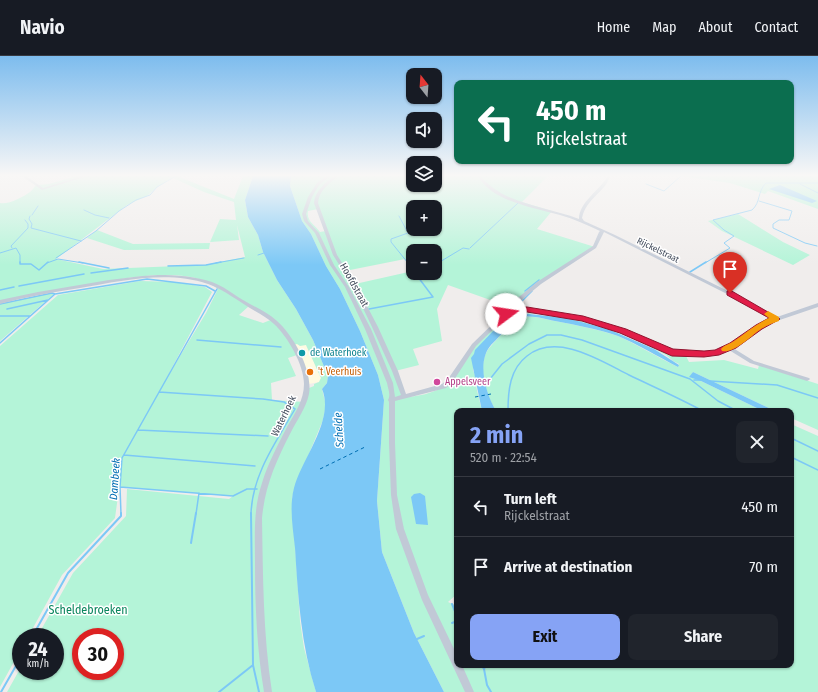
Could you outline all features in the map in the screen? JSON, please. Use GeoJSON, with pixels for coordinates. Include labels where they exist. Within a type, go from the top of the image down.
{"type":"FeatureCollection","features":[{"type":"Feature","properties":{"kind":"street","name":"Hoofdstraat"},"geometry":{"type":"LineString","coordinates":[[307,206],[304,214],[307,224],[317,233],[332,265],[347,287],[368,329],[390,383],[392,400]]}},
{"type":"Feature","properties":{"kind":"street","name":"Hoofdstraat"},"geometry":{"type":"LineString","coordinates":[[317,206],[337,259],[354,285],[376,327],[395,371],[404,397]]}},
{"type":"Feature","properties":{"kind":"street","name":"Rijckelstraat"},"geometry":{"type":"LineString","coordinates":[[535,206],[582,220],[740,298],[776,319]]}},
{"type":"Feature","properties":{"kind":"street"},"geometry":{"type":"LineString","coordinates":[[582,220],[580,218],[585,206]]}},
{"type":"Feature","properties":{"kind":"street"},"geometry":{"type":"LineString","coordinates":[[454,658],[425,597],[400,529],[394,496],[392,400],[444,386],[450,381],[474,345],[506,314],[513,305],[539,283],[595,248],[601,232],[603,231]]}},
{"type":"Feature","properties":{"kind":"street","name":"Waterhoek"},"geometry":{"type":"LineString","coordinates":[[0,302],[126,279],[169,276],[189,278],[214,285],[273,319],[283,330],[293,345],[305,372],[308,386],[304,401],[268,470],[259,501],[260,632],[268,692]]}},
{"type":"Feature","properties":{"kind":"street"},"geometry":{"type":"LineString","coordinates":[[513,305],[519,310]]}},
{"type":"Feature","properties":{"kind":"street"},"geometry":{"type":"LineString","coordinates":[[506,314],[519,310],[534,310],[598,322],[637,336],[672,353],[704,354],[716,353],[728,348],[759,327],[776,319],[818,305]]}},
{"type":"Feature","properties":{"kind":"street"},"geometry":{"type":"LineString","coordinates":[[728,348],[752,362],[807,379]]}},
{"type":"Feature","properties":{"kind":"street"},"geometry":{"type":"LineString","coordinates":[[459,668],[470,692]]}},
{"type":"Feature","properties":{"kind":"shaded area"},"geometry":{"type":"Polygon","coordinates":[[[293,345],[306,345],[321,378],[319,382],[309,384],[293,345]]]}},
{"type":"Feature","properties":{"kind":"green space","name":"Scheldebroeken"},"geometry":{"type":"Polygon","coordinates":[[[0,206],[126,206],[56,259],[103,269],[204,265],[245,257],[237,225],[239,240],[210,242],[220,219],[236,220],[234,206],[246,206],[248,217],[258,235],[263,252],[277,280],[296,309],[313,340],[328,376],[327,383],[322,389],[326,405],[323,420],[294,490],[292,499],[300,621],[304,648],[316,692],[7,692],[14,680],[64,680],[64,628],[42,628],[73,573],[126,516],[127,489],[229,499],[233,496],[120,487],[121,474],[115,518],[62,575],[33,628],[12,628],[12,665],[0,687],[0,346],[58,295],[140,281],[174,282],[205,287],[212,292],[165,381],[206,313],[218,289],[205,281],[188,276],[169,275],[129,278],[0,301],[0,206]],[[249,306],[239,315],[263,323],[273,319],[249,306]],[[297,344],[293,345],[297,355],[288,358],[296,376],[271,383],[272,400],[305,402],[309,388],[319,382],[321,378],[306,345],[300,346],[297,344]]]}},
{"type":"Feature","properties":{"kind":"green space"},"geometry":{"type":"Polygon","coordinates":[[[297,206],[406,206],[406,236],[442,236],[442,206],[534,206],[552,211],[537,229],[595,247],[560,269],[510,307],[448,285],[437,309],[442,341],[413,349],[419,365],[395,371],[404,397],[425,394],[444,386],[465,356],[501,318],[519,310],[583,319],[623,331],[671,354],[686,356],[689,362],[724,360],[758,369],[759,365],[818,384],[818,430],[794,419],[794,408],[769,408],[693,372],[690,377],[757,408],[494,408],[484,378],[483,369],[486,353],[496,340],[514,322],[523,317],[542,318],[586,327],[618,336],[678,367],[679,364],[666,355],[630,337],[595,325],[539,314],[520,313],[511,316],[496,328],[475,352],[473,370],[477,381],[476,386],[481,408],[454,408],[454,597],[448,602],[454,605],[454,668],[794,668],[794,425],[818,436],[818,692],[444,692],[414,633],[382,552],[377,501],[384,400],[378,375],[360,331],[311,234],[302,221],[297,206]],[[318,209],[308,211],[308,218],[311,223],[320,232],[326,231],[318,209]]]}},
{"type":"Feature","properties":{"kind":"green space"},"geometry":{"type":"Polygon","coordinates":[[[809,206],[818,206],[818,209],[809,206]]]}},
{"type":"Feature","properties":{"kind":"green space"},"geometry":{"type":"Polygon","coordinates":[[[738,214],[783,242],[810,255],[793,265],[722,231],[708,221],[738,214]]]}},
{"type":"Feature","properties":{"kind":"green space"},"geometry":{"type":"Polygon","coordinates":[[[97,230],[133,244],[210,243],[209,249],[124,250],[87,238],[97,230]]]}},
{"type":"Feature","properties":{"kind":"green space"},"geometry":{"type":"Polygon","coordinates":[[[55,293],[0,341],[0,304],[55,293]]]}},
{"type":"Feature","properties":{"kind":"water","name":"Schelde"},"geometry":{"type":"Polygon","coordinates":[[[246,206],[297,206],[302,221],[311,234],[326,266],[340,289],[360,331],[378,375],[384,400],[377,501],[382,552],[414,633],[444,692],[316,692],[307,657],[301,621],[297,585],[292,503],[294,488],[298,476],[321,426],[325,401],[322,389],[327,383],[328,376],[313,340],[296,309],[277,280],[263,252],[258,235],[248,217],[246,206]]]}},
{"type":"Feature","properties":{"kind":"water"},"geometry":{"type":"Polygon","coordinates":[[[520,313],[566,318],[608,329],[654,349],[679,365],[678,367],[618,336],[587,327],[542,318],[523,317],[517,319],[509,326],[486,352],[483,369],[484,378],[494,408],[481,408],[471,358],[475,350],[496,328],[511,316],[520,313]]]}},
{"type":"Feature","properties":{"kind":"water"},"geometry":{"type":"Polygon","coordinates":[[[693,372],[769,408],[757,408],[701,381],[689,377],[693,372]]]}},
{"type":"Feature","properties":{"kind":"water"},"geometry":{"type":"Polygon","coordinates":[[[420,493],[425,496],[428,525],[416,524],[411,497],[414,494],[420,493]]]}},
{"type":"Feature","properties":{"kind":"waterway"},"geometry":{"type":"LineString","coordinates":[[32,215],[38,206]]}},
{"type":"Feature","properties":{"kind":"waterway"},"geometry":{"type":"LineString","coordinates":[[56,258],[96,231],[127,206]]}},
{"type":"Feature","properties":{"kind":"waterway"},"geometry":{"type":"LineString","coordinates":[[470,248],[515,206]]}},
{"type":"Feature","properties":{"kind":"waterway"},"geometry":{"type":"LineString","coordinates":[[705,263],[730,248],[724,243],[734,236],[724,230],[713,220],[752,210],[756,206]]}},
{"type":"Feature","properties":{"kind":"waterway"},"geometry":{"type":"LineString","coordinates":[[774,206],[792,211],[789,220],[779,220],[773,224],[773,228],[805,243],[817,246]]}},
{"type":"Feature","properties":{"kind":"waterway"},"geometry":{"type":"LineString","coordinates":[[84,210],[95,215],[109,218]]}},
{"type":"Feature","properties":{"kind":"waterway"},"geometry":{"type":"LineString","coordinates":[[30,216],[29,219],[32,224],[31,228],[81,241]]}},
{"type":"Feature","properties":{"kind":"waterway"},"geometry":{"type":"LineString","coordinates":[[399,216],[408,233],[391,239],[391,242],[406,261]]}},
{"type":"Feature","properties":{"kind":"waterway"},"geometry":{"type":"LineString","coordinates":[[12,248],[11,246],[28,228],[28,224],[25,220]]}},
{"type":"Feature","properties":{"kind":"waterway"},"geometry":{"type":"LineString","coordinates":[[0,253],[16,248],[20,255],[20,264],[31,264],[39,270],[48,262]]}},
{"type":"Feature","properties":{"kind":"waterway"},"geometry":{"type":"LineString","coordinates":[[442,261],[463,248],[469,249]]}},
{"type":"Feature","properties":{"kind":"waterway"},"geometry":{"type":"LineString","coordinates":[[258,255],[264,253]]}},
{"type":"Feature","properties":{"kind":"waterway"},"geometry":{"type":"LineString","coordinates":[[216,263],[244,258]]}},
{"type":"Feature","properties":{"kind":"waterway"},"geometry":{"type":"LineString","coordinates":[[47,263],[58,259],[83,263]]}},
{"type":"Feature","properties":{"kind":"waterway"},"geometry":{"type":"LineString","coordinates":[[79,262],[109,268]]}},
{"type":"Feature","properties":{"kind":"waterway"},"geometry":{"type":"LineString","coordinates":[[216,263],[221,262]]}},
{"type":"Feature","properties":{"kind":"waterway"},"geometry":{"type":"LineString","coordinates":[[690,272],[706,262]]}},
{"type":"Feature","properties":{"kind":"waterway"},"geometry":{"type":"LineString","coordinates":[[168,266],[206,265],[216,263]]}},
{"type":"Feature","properties":{"kind":"waterway"},"geometry":{"type":"LineString","coordinates":[[91,273],[128,268]]}},
{"type":"Feature","properties":{"kind":"waterway"},"geometry":{"type":"LineString","coordinates":[[19,286],[84,274]]}},
{"type":"Feature","properties":{"kind":"waterway"},"geometry":{"type":"LineString","coordinates":[[55,294],[147,279],[206,286],[215,291]]}},
{"type":"Feature","properties":{"kind":"waterway"},"geometry":{"type":"LineString","coordinates":[[369,309],[433,297],[420,280]]}},
{"type":"Feature","properties":{"kind":"waterway"},"geometry":{"type":"LineString","coordinates":[[525,291],[539,280]]}},
{"type":"Feature","properties":{"kind":"waterway"},"geometry":{"type":"LineString","coordinates":[[0,290],[14,287]]}},
{"type":"Feature","properties":{"kind":"waterway","name":"Dambeek"},"geometry":{"type":"LineString","coordinates":[[159,392],[217,289]]}},
{"type":"Feature","properties":{"kind":"waterway"},"geometry":{"type":"LineString","coordinates":[[522,301],[532,291]]}},
{"type":"Feature","properties":{"kind":"waterway"},"geometry":{"type":"LineString","coordinates":[[0,304],[52,293],[55,294]]}},
{"type":"Feature","properties":{"kind":"waterway"},"geometry":{"type":"LineString","coordinates":[[0,343],[55,294]]}},
{"type":"Feature","properties":{"kind":"waterway"},"geometry":{"type":"LineString","coordinates":[[7,309],[48,300]]}},
{"type":"Feature","properties":{"kind":"waterway"},"geometry":{"type":"LineString","coordinates":[[0,316],[30,316]]}},
{"type":"Feature","properties":{"kind":"waterway"},"geometry":{"type":"LineString","coordinates":[[486,384],[502,364],[529,344],[547,335],[561,335],[582,340],[690,379],[718,401],[731,408]]}},
{"type":"Feature","properties":{"kind":"waterway"},"geometry":{"type":"LineString","coordinates":[[197,340],[281,347]]}},
{"type":"Feature","properties":{"kind":"waterway"},"geometry":{"type":"LineString","coordinates":[[508,408],[511,380],[521,361],[539,349],[552,347],[579,351],[697,408]]}},
{"type":"Feature","properties":{"kind":"waterway"},"geometry":{"type":"LineString","coordinates":[[694,380],[702,380]]}},
{"type":"Feature","properties":{"kind":"waterway"},"geometry":{"type":"LineString","coordinates":[[710,381],[777,385],[818,398]]}},
{"type":"Feature","properties":{"kind":"waterway","name":"Dambeek"},"geometry":{"type":"LineString","coordinates":[[120,487],[122,458],[159,392]]}},
{"type":"Feature","properties":{"kind":"waterway"},"geometry":{"type":"LineString","coordinates":[[159,392],[263,399],[284,402],[295,409],[266,459],[260,472],[255,489]]}},
{"type":"Feature","properties":{"kind":"waterway"},"geometry":{"type":"LineString","coordinates":[[138,430],[268,436]]}},
{"type":"Feature","properties":{"kind":"waterway"},"geometry":{"type":"LineString","coordinates":[[794,439],[818,451]]}},
{"type":"Feature","properties":{"kind":"waterway"},"geometry":{"type":"LineString","coordinates":[[124,455],[255,466]]}},
{"type":"Feature","properties":{"kind":"waterway"},"geometry":{"type":"LineString","coordinates":[[794,458],[818,470]]}},
{"type":"Feature","properties":{"kind":"waterway"},"geometry":{"type":"LineString","coordinates":[[120,487],[199,493]]}},
{"type":"Feature","properties":{"kind":"waterway","name":"Dambeek"},"geometry":{"type":"LineString","coordinates":[[120,487],[121,514]]}},
{"type":"Feature","properties":{"kind":"waterway"},"geometry":{"type":"LineString","coordinates":[[199,493],[233,496],[247,489],[255,489]]}},
{"type":"Feature","properties":{"kind":"waterway"},"geometry":{"type":"LineString","coordinates":[[251,514],[252,500],[255,489]]}},
{"type":"Feature","properties":{"kind":"waterway"},"geometry":{"type":"LineString","coordinates":[[196,514],[199,493]]}},
{"type":"Feature","properties":{"kind":"waterway"},"geometry":{"type":"LineString","coordinates":[[191,543],[196,513]]}},
{"type":"Feature","properties":{"kind":"waterway","name":"Dambeek"},"geometry":{"type":"LineString","coordinates":[[37,628],[68,573],[121,516],[121,514]]}},
{"type":"Feature","properties":{"kind":"waterway"},"geometry":{"type":"LineString","coordinates":[[251,514],[253,665]]}},
{"type":"Feature","properties":{"kind":"waterway"},"geometry":{"type":"LineString","coordinates":[[452,604],[454,609]]}},
{"type":"Feature","properties":{"kind":"waterway"},"geometry":{"type":"LineString","coordinates":[[417,639],[424,636]]}},
{"type":"Feature","properties":{"kind":"waterway"},"geometry":{"type":"LineString","coordinates":[[219,692],[253,665]]}},
{"type":"Feature","properties":{"kind":"waterway"},"geometry":{"type":"LineString","coordinates":[[253,665],[259,692]]}},
{"type":"Feature","properties":{"kind":"waterway"},"geometry":{"type":"LineString","coordinates":[[484,669],[487,685],[491,692]]}},
{"type":"Feature","properties":{"kind":"waterway","name":"Dambeek"},"geometry":{"type":"LineString","coordinates":[[1,692],[12,673]]}},
{"type":"Feature","properties":{"kind":"ferry route"},"geometry":{"type":"LineString","coordinates":[[475,397],[491,394]]}},
{"type":"Feature","properties":{"kind":"ferry route"},"geometry":{"type":"LineString","coordinates":[[320,469],[365,447]]}},
{"type":"Feature","properties":{"kind":"slow traffic"},"geometry":{"type":"LineString","coordinates":[[725,349],[737,343],[763,324],[776,319],[768,314]]}},
{"type":"Feature","properties":{"kind":"place","name":"de Waterhoek"},"geometry":{"type":"Point","coordinates":[302,353]}},
{"type":"Feature","properties":{"kind":"place","name":"'t Veerhuis"},"geometry":{"type":"Point","coordinates":[310,372]}},
{"type":"Feature","properties":{"kind":"place","name":"Appelsveer"},"geometry":{"type":"Point","coordinates":[437,382]}},
{"type":"Feature","properties":{"kind":"route"},"geometry":{"type":"LineString","coordinates":[[506,314],[519,310],[534,310],[583,319],[598,322],[637,336],[672,353],[716,353],[733,346],[763,324],[776,319],[751,303],[730,293]]}}]}
